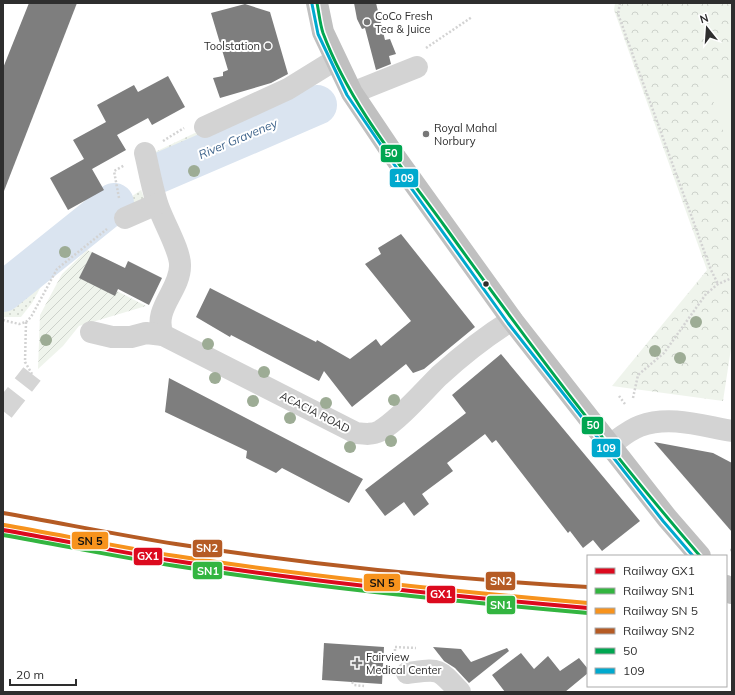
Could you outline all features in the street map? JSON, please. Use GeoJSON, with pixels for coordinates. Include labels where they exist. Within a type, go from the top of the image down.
{"type":"FeatureCollection","features":[{"type":"Feature","properties":{"kind":"highway"},"geometry":{"type":"LineString","coordinates":[[317,3],[323,32],[335,60],[352,93],[395,157],[512,320],[667,518],[699,555]]}},
{"type":"Feature","properties":{"kind":"street"},"geometry":{"type":"LineString","coordinates":[[205,127],[288,89],[335,60]]}},
{"type":"Feature","properties":{"kind":"street"},"geometry":{"type":"LineString","coordinates":[[352,93],[417,67]]}},
{"type":"Feature","properties":{"kind":"street"},"geometry":{"type":"LineString","coordinates":[[92,332],[118,337],[131,337],[146,333],[163,335],[159,325],[161,316],[174,287],[180,266],[157,204],[145,153]]}},
{"type":"Feature","properties":{"kind":"street"},"geometry":{"type":"LineString","coordinates":[[125,218],[157,204]]}},
{"type":"Feature","properties":{"kind":"street","name":"ACACIA ROAD"},"geometry":{"type":"LineString","coordinates":[[163,335],[356,433],[368,435],[380,430],[439,376],[491,334],[512,320]]}},
{"type":"Feature","properties":{"kind":"street"},"geometry":{"type":"LineString","coordinates":[[610,445],[639,427],[662,421],[681,422],[732,431]]}},
{"type":"Feature","properties":{"kind":"street"},"geometry":{"type":"LineString","coordinates":[[407,673],[432,670],[441,672],[460,692]]}},
{"type":"Feature","properties":{"kind":"path"},"geometry":{"type":"LineString","coordinates":[[620,3],[618,14],[711,270],[718,284]]}},
{"type":"Feature","properties":{"kind":"path"},"geometry":{"type":"LineString","coordinates":[[3,320],[19,324],[26,322],[31,317],[57,269],[103,231],[125,218]]}},
{"type":"Feature","properties":{"kind":"path"},"geometry":{"type":"LineString","coordinates":[[633,398],[638,375],[664,353],[706,294],[718,284],[732,278]]}},
{"type":"Feature","properties":{"kind":"path"},"geometry":{"type":"LineString","coordinates":[[26,322],[25,362],[32,374]]}},
{"type":"Feature","properties":{"kind":"path"},"geometry":{"type":"LineString","coordinates":[[619,396],[625,404]]}},
{"type":"Feature","properties":{"kind":"path"},"geometry":{"type":"LineString","coordinates":[[352,682],[354,685],[364,686]]}},
{"type":"Feature","properties":{"kind":"green space"},"geometry":{"type":"Polygon","coordinates":[[[615,3],[732,3],[732,342],[723,401],[612,386],[707,270],[614,10],[615,3]]]}},
{"type":"Feature","properties":{"kind":"green space"},"geometry":{"type":"Polygon","coordinates":[[[732,77],[732,158],[708,85],[732,77]]]}},
{"type":"Feature","properties":{"kind":"green space"},"geometry":{"type":"Polygon","coordinates":[[[197,132],[218,143],[159,170],[153,153],[197,132]]]}},
{"type":"Feature","properties":{"kind":"green space"},"geometry":{"type":"Polygon","coordinates":[[[141,190],[146,203],[120,215],[51,268],[32,303],[21,317],[3,317],[3,300],[118,206],[141,190]]]}},
{"type":"Feature","properties":{"kind":"green space"},"geometry":{"type":"Polygon","coordinates":[[[87,250],[92,252],[80,276],[117,291],[146,306],[79,326],[63,346],[38,369],[40,315],[62,274],[87,250]]]}},
{"type":"Feature","properties":{"kind":"building"},"geometry":{"type":"Polygon","coordinates":[[[29,3],[77,3],[4,191],[3,68],[29,3]]]}},
{"type":"Feature","properties":{"kind":"building"},"geometry":{"type":"Polygon","coordinates":[[[354,3],[376,3],[385,40],[390,39],[396,54],[389,56],[391,64],[376,70],[365,28],[362,29],[357,19],[354,3]]]}},
{"type":"Feature","properties":{"kind":"building"},"geometry":{"type":"Polygon","coordinates":[[[245,4],[270,12],[288,74],[271,83],[220,98],[213,78],[223,76],[223,72],[228,70],[211,13],[245,4]]]}},
{"type":"Feature","properties":{"kind":"building"},"geometry":{"type":"Polygon","coordinates":[[[168,76],[185,107],[152,125],[148,118],[117,135],[126,150],[92,169],[104,190],[68,210],[50,178],[84,159],[73,140],[106,122],[97,105],[134,85],[138,92],[168,76]]]}},
{"type":"Feature","properties":{"kind":"building"},"geometry":{"type":"Polygon","coordinates":[[[401,234],[475,327],[424,369],[413,373],[406,364],[352,407],[324,371],[319,381],[231,335],[230,337],[196,317],[210,288],[316,342],[317,340],[350,359],[376,339],[381,346],[411,321],[365,264],[381,254],[378,248],[401,234]]]}},
{"type":"Feature","properties":{"kind":"building"},"geometry":{"type":"Polygon","coordinates":[[[92,252],[125,268],[128,261],[162,278],[149,305],[118,289],[115,296],[79,278],[92,252]]]}},
{"type":"Feature","properties":{"kind":"building"},"geometry":{"type":"Polygon","coordinates":[[[501,354],[640,521],[602,551],[593,540],[583,548],[570,531],[568,533],[496,440],[492,443],[485,434],[447,463],[453,471],[422,494],[429,504],[414,516],[404,502],[385,516],[365,490],[466,413],[452,395],[501,354]]]}},
{"type":"Feature","properties":{"kind":"building"},"geometry":{"type":"Polygon","coordinates":[[[169,378],[363,479],[349,503],[282,468],[276,473],[246,458],[247,451],[165,412],[169,378]]]}},
{"type":"Feature","properties":{"kind":"building"},"geometry":{"type":"Polygon","coordinates":[[[654,442],[713,453],[732,463],[732,532],[654,442]]]}},
{"type":"Feature","properties":{"kind":"building","name":"Fairview Medical Center"},"geometry":{"type":"Polygon","coordinates":[[[324,643],[384,647],[382,684],[322,680],[324,643]]]}},
{"type":"Feature","properties":{"kind":"building"},"geometry":{"type":"Polygon","coordinates":[[[433,647],[461,649],[471,662],[507,648],[509,651],[469,683],[455,668],[444,661],[433,647]]]}},
{"type":"Feature","properties":{"kind":"building"},"geometry":{"type":"Polygon","coordinates":[[[521,653],[534,669],[548,656],[560,671],[579,658],[587,668],[587,674],[565,692],[505,692],[492,675],[521,653]]]}},
{"type":"Feature","properties":{"kind":"waterway","name":"River Graveney"},"geometry":{"type":"LineString","coordinates":[[159,173],[317,105]]}},
{"type":"Feature","properties":{"kind":"waterway","name":"River Graveney"},"geometry":{"type":"LineString","coordinates":[[3,292],[114,203]]}},
{"type":"Feature","properties":{"kind":"tunnel"},"geometry":{"type":"LineString","coordinates":[[3,411],[32,374]]}},
{"type":"Feature","properties":{"kind":"rail line","name":"SN2"},"geometry":{"type":"LineString","coordinates":[[3,513],[227,552],[381,570],[485,580],[587,587]]}},
{"type":"Feature","properties":{"kind":"rail line","name":"GX1"},"geometry":{"type":"LineString","coordinates":[[3,530],[154,557],[279,576],[587,608]]}},
{"type":"Feature","properties":{"kind":"rail line","name":"SN1"},"geometry":{"type":"LineString","coordinates":[[3,535],[154,562],[278,581],[587,613]]}},
{"type":"Feature","properties":{"kind":"transit line","name":"50"},"geometry":{"type":"LineString","coordinates":[[317,3],[323,33],[334,60],[347,85],[378,135],[569,395],[634,477],[699,555]]}},
{"type":"Feature","properties":{"kind":"transit line","name":"109"},"geometry":{"type":"LineString","coordinates":[[312,4],[318,34],[347,95],[391,160],[508,323],[663,521],[692,555]]}},
{"type":"Feature","properties":{"kind":"transit line"},"geometry":{"type":"LineString","coordinates":[[4,525],[155,552],[279,571],[587,603]]}},
{"type":"Feature","properties":{"kind":"place","name":"CoCo Fresh Tea & Juice"},"geometry":{"type":"Point","coordinates":[367,22]}},
{"type":"Feature","properties":{"kind":"place","name":"Toolstation"},"geometry":{"type":"Point","coordinates":[268,46]}},
{"type":"Feature","properties":{"kind":"place","name":"Royal Mahal Norbury"},"geometry":{"type":"Point","coordinates":[426,134]}},
{"type":"Feature","properties":{"kind":"place","name":"Fairview Medical Center"},"geometry":{"type":"Point","coordinates":[357,663]}}]}
